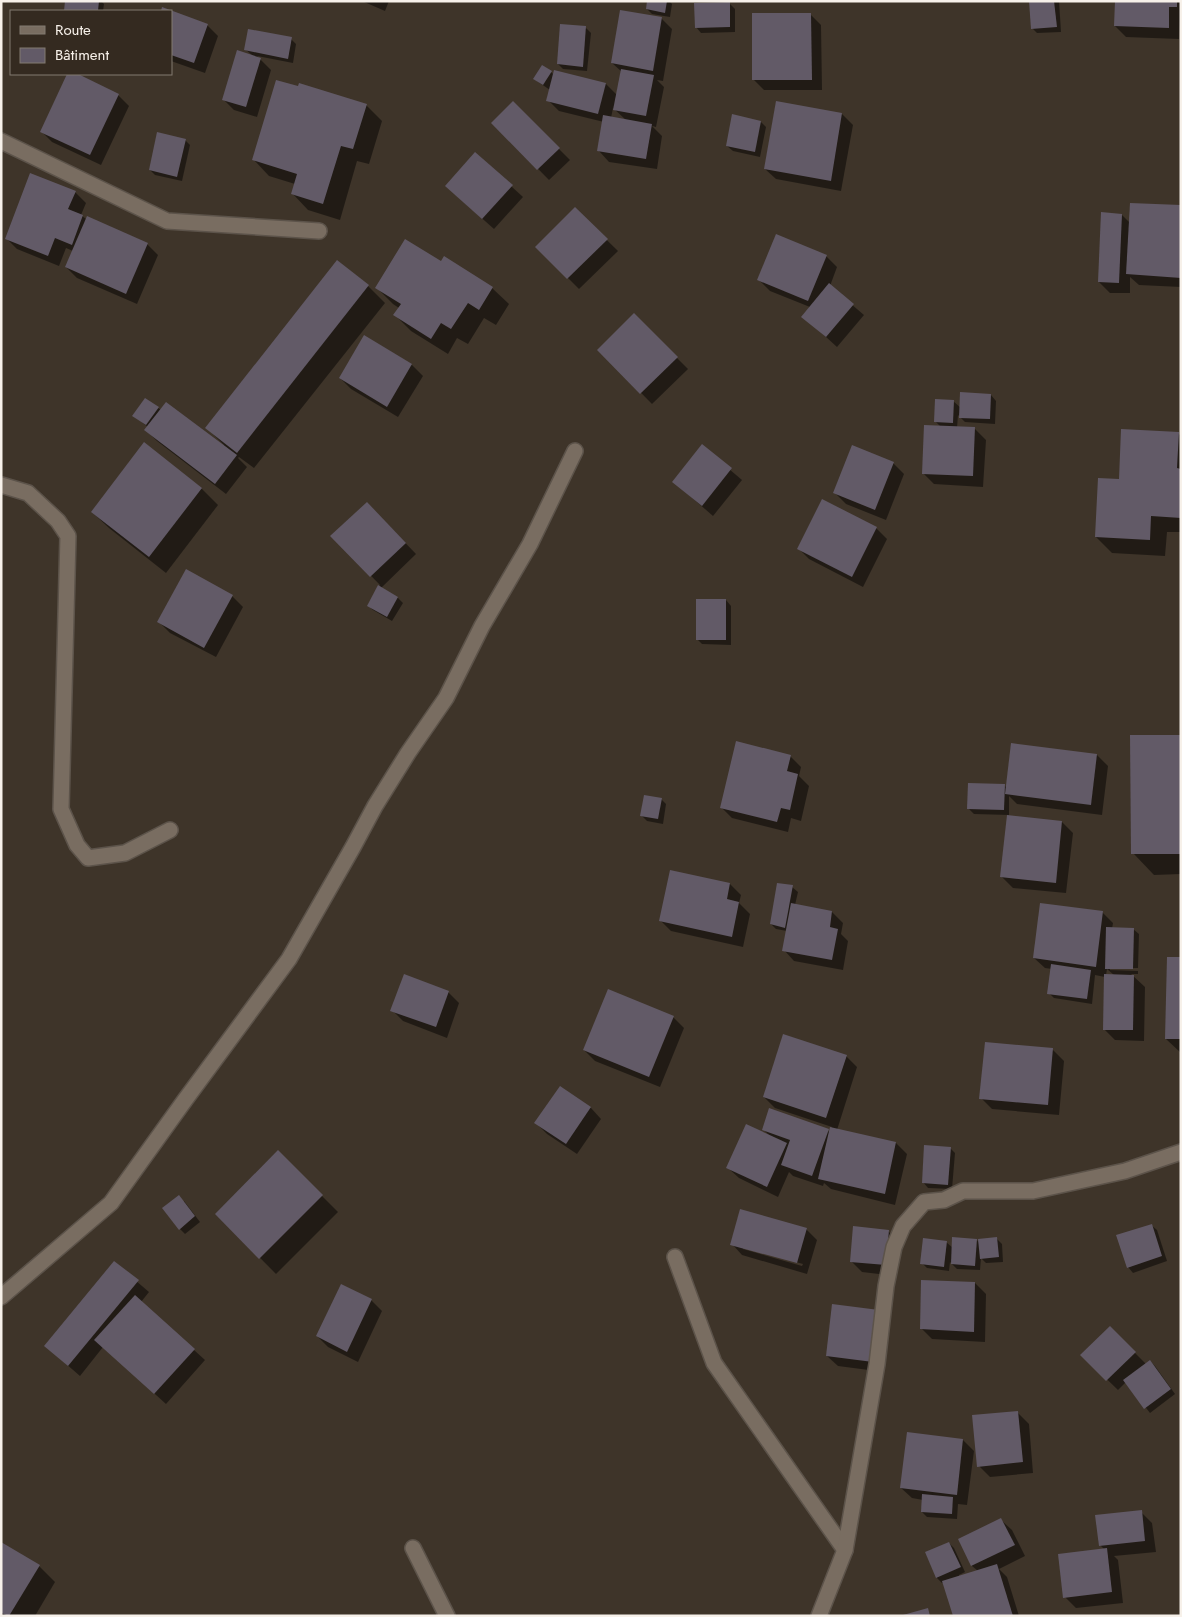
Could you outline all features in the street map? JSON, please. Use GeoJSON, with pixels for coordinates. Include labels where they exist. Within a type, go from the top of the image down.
{"type":"FeatureCollection","features":[{"type":"Feature","properties":{"kind":"street"},"geometry":{"type":"LineString","coordinates":[[1,141],[167,221],[319,232]]}},
{"type":"Feature","properties":{"kind":"street"},"geometry":{"type":"LineString","coordinates":[[1,1298],[111,1202],[289,960],[374,806],[446,698],[482,626],[530,544],[575,451]]}},
{"type":"Feature","properties":{"kind":"street"},"geometry":{"type":"LineString","coordinates":[[1,485],[28,493],[58,521],[68,536],[61,809],[77,845],[88,858],[125,854],[170,830]]}},
{"type":"Feature","properties":{"kind":"street"},"geometry":{"type":"LineString","coordinates":[[820,1616],[845,1550],[877,1364],[886,1286],[894,1248],[903,1226],[924,1202],[944,1200],[963,1191],[1033,1191],[1125,1171],[1181,1152]]}},
{"type":"Feature","properties":{"kind":"street"},"geometry":{"type":"LineString","coordinates":[[675,1258],[714,1363],[845,1550]]}},
{"type":"Feature","properties":{"kind":"street"},"geometry":{"type":"LineString","coordinates":[[412,1548],[447,1616]]}},
{"type":"Feature","properties":{"kind":"building"},"geometry":{"type":"Polygon","coordinates":[[[65,1],[99,1],[98,10],[64,10],[65,1]]]}},
{"type":"Feature","properties":{"kind":"building"},"geometry":{"type":"Polygon","coordinates":[[[647,1],[667,1],[665,13],[646,9],[647,1]]]}},
{"type":"Feature","properties":{"kind":"building"},"geometry":{"type":"Polygon","coordinates":[[[1029,1],[1054,1],[1057,27],[1031,29],[1029,1]]]}},
{"type":"Feature","properties":{"kind":"building"},"geometry":{"type":"Polygon","coordinates":[[[1115,1],[1177,1],[1177,7],[1169,7],[1169,28],[1114,26],[1115,1]]]}},
{"type":"Feature","properties":{"kind":"building"},"geometry":{"type":"Polygon","coordinates":[[[730,2],[730,27],[695,28],[694,3],[730,2]]]}},
{"type":"Feature","properties":{"kind":"building"},"geometry":{"type":"Polygon","coordinates":[[[620,10],[662,17],[653,71],[611,63],[620,10]]]}},
{"type":"Feature","properties":{"kind":"building"},"geometry":{"type":"Polygon","coordinates":[[[172,11],[208,24],[194,63],[172,55],[172,11]]]}},
{"type":"Feature","properties":{"kind":"building"},"geometry":{"type":"Polygon","coordinates":[[[752,13],[811,13],[812,80],[752,80],[752,13]]]}},
{"type":"Feature","properties":{"kind":"building"},"geometry":{"type":"Polygon","coordinates":[[[560,24],[586,26],[583,67],[557,64],[560,24]]]}},
{"type":"Feature","properties":{"kind":"building"},"geometry":{"type":"Polygon","coordinates":[[[248,29],[292,37],[288,59],[244,50],[248,29]]]}},
{"type":"Feature","properties":{"kind":"building"},"geometry":{"type":"Polygon","coordinates":[[[237,50],[261,58],[246,107],[222,100],[237,50]]]}},
{"type":"Feature","properties":{"kind":"building"},"geometry":{"type":"Polygon","coordinates":[[[542,65],[552,71],[543,85],[533,79],[542,65]]]}},
{"type":"Feature","properties":{"kind":"building"},"geometry":{"type":"Polygon","coordinates":[[[621,69],[654,75],[646,116],[613,110],[621,69]]]}},
{"type":"Feature","properties":{"kind":"building"},"geometry":{"type":"Polygon","coordinates":[[[554,70],[606,83],[598,114],[546,101],[554,70]]]}},
{"type":"Feature","properties":{"kind":"building"},"geometry":{"type":"Polygon","coordinates":[[[67,75],[80,75],[119,94],[90,155],[40,132],[67,75]]]}},
{"type":"Feature","properties":{"kind":"building"},"geometry":{"type":"Polygon","coordinates":[[[276,80],[298,86],[299,83],[367,104],[353,149],[341,146],[323,204],[291,194],[297,174],[252,160],[276,80]]]}},
{"type":"Feature","properties":{"kind":"building"},"geometry":{"type":"Polygon","coordinates":[[[513,101],[560,148],[537,170],[491,123],[513,101]]]}},
{"type":"Feature","properties":{"kind":"building"},"geometry":{"type":"Polygon","coordinates":[[[776,101],[842,113],[831,181],[764,169],[776,101]]]}},
{"type":"Feature","properties":{"kind":"building"},"geometry":{"type":"Polygon","coordinates":[[[732,114],[761,121],[755,152],[726,146],[732,114]]]}},
{"type":"Feature","properties":{"kind":"building"},"geometry":{"type":"Polygon","coordinates":[[[603,115],[652,124],[646,159],[597,151],[603,115]]]}},
{"type":"Feature","properties":{"kind":"building"},"geometry":{"type":"Polygon","coordinates":[[[157,132],[186,139],[177,177],[149,170],[157,132]]]}},
{"type":"Feature","properties":{"kind":"building"},"geometry":{"type":"Polygon","coordinates":[[[475,152],[513,185],[482,219],[445,186],[475,152]]]}},
{"type":"Feature","properties":{"kind":"building"},"geometry":{"type":"Polygon","coordinates":[[[30,173],[76,191],[68,209],[83,215],[72,245],[55,238],[48,256],[5,239],[30,173]]]}},
{"type":"Feature","properties":{"kind":"building"},"geometry":{"type":"Polygon","coordinates":[[[1130,203],[1181,205],[1181,278],[1126,274],[1130,203]]]}},
{"type":"Feature","properties":{"kind":"building"},"geometry":{"type":"Polygon","coordinates":[[[575,207],[608,239],[567,279],[535,247],[575,207]]]}},
{"type":"Feature","properties":{"kind":"building"},"geometry":{"type":"Polygon","coordinates":[[[1101,212],[1122,214],[1119,283],[1098,282],[1101,212]]]}},
{"type":"Feature","properties":{"kind":"building"},"geometry":{"type":"Polygon","coordinates":[[[87,216],[148,243],[126,294],[65,267],[87,216]]]}},
{"type":"Feature","properties":{"kind":"building"},"geometry":{"type":"Polygon","coordinates":[[[776,234],[827,255],[808,301],[757,280],[776,234]]]}},
{"type":"Feature","properties":{"kind":"building"},"geometry":{"type":"Polygon","coordinates":[[[405,239],[441,261],[444,256],[493,287],[479,310],[468,303],[451,329],[441,323],[431,339],[393,315],[401,304],[375,288],[405,239]]]}},
{"type":"Feature","properties":{"kind":"building"},"geometry":{"type":"Polygon","coordinates":[[[337,260],[369,285],[237,453],[205,428],[337,260]]]}},
{"type":"Feature","properties":{"kind":"building"},"geometry":{"type":"Polygon","coordinates":[[[829,283],[854,304],[826,337],[801,317],[829,283]]]}},
{"type":"Feature","properties":{"kind":"building"},"geometry":{"type":"Polygon","coordinates":[[[634,313],[678,357],[640,394],[597,350],[634,313]]]}},
{"type":"Feature","properties":{"kind":"building"},"geometry":{"type":"Polygon","coordinates":[[[364,335],[412,364],[387,407],[339,378],[364,335]]]}},
{"type":"Feature","properties":{"kind":"building"},"geometry":{"type":"Polygon","coordinates":[[[960,392],[991,394],[990,419],[959,418],[960,392]]]}},
{"type":"Feature","properties":{"kind":"building"},"geometry":{"type":"Polygon","coordinates":[[[145,398],[159,407],[146,425],[132,416],[145,398]]]}},
{"type":"Feature","properties":{"kind":"building"},"geometry":{"type":"Polygon","coordinates":[[[935,399],[954,400],[953,423],[934,422],[935,399]]]}},
{"type":"Feature","properties":{"kind":"building"},"geometry":{"type":"Polygon","coordinates":[[[166,402],[237,455],[215,484],[144,430],[166,402]]]}},
{"type":"Feature","properties":{"kind":"building"},"geometry":{"type":"Polygon","coordinates":[[[924,425],[975,427],[973,476],[922,474],[924,425]]]}},
{"type":"Feature","properties":{"kind":"building"},"geometry":{"type":"Polygon","coordinates":[[[1121,429],[1179,432],[1177,468],[1181,469],[1181,518],[1151,516],[1150,540],[1095,537],[1098,478],[1119,479],[1121,429]]]}},
{"type":"Feature","properties":{"kind":"building"},"geometry":{"type":"Polygon","coordinates":[[[144,442],[202,488],[149,557],[91,512],[144,442]]]}},
{"type":"Feature","properties":{"kind":"building"},"geometry":{"type":"Polygon","coordinates":[[[702,444],[732,468],[702,506],[672,482],[702,444]]]}},
{"type":"Feature","properties":{"kind":"building"},"geometry":{"type":"Polygon","coordinates":[[[852,445],[894,462],[875,510],[833,493],[852,445]]]}},
{"type":"Feature","properties":{"kind":"building"},"geometry":{"type":"Polygon","coordinates":[[[822,499],[877,527],[852,577],[797,549],[822,499]]]}},
{"type":"Feature","properties":{"kind":"building"},"geometry":{"type":"Polygon","coordinates":[[[367,502],[406,543],[370,577],[330,536],[367,502]]]}},
{"type":"Feature","properties":{"kind":"building"},"geometry":{"type":"Polygon","coordinates":[[[186,569],[233,595],[204,648],[157,622],[186,569]]]}},
{"type":"Feature","properties":{"kind":"building"},"geometry":{"type":"Polygon","coordinates":[[[378,585],[398,597],[387,617],[367,606],[378,585]]]}},
{"type":"Feature","properties":{"kind":"building"},"geometry":{"type":"Polygon","coordinates":[[[696,599],[726,599],[726,640],[696,640],[696,599]]]}},
{"type":"Feature","properties":{"kind":"building"},"geometry":{"type":"Polygon","coordinates":[[[1130,735],[1181,735],[1181,854],[1131,854],[1130,735]]]}},
{"type":"Feature","properties":{"kind":"building"},"geometry":{"type":"Polygon","coordinates":[[[736,741],[791,755],[787,771],[798,774],[790,810],[781,808],[777,822],[720,808],[736,741]]]}},
{"type":"Feature","properties":{"kind":"building"},"geometry":{"type":"Polygon","coordinates":[[[1011,743],[1097,754],[1091,805],[1005,794],[1011,743]]]}},
{"type":"Feature","properties":{"kind":"building"},"geometry":{"type":"Polygon","coordinates":[[[968,783],[1005,784],[1004,810],[967,809],[968,783]]]}},
{"type":"Feature","properties":{"kind":"building"},"geometry":{"type":"Polygon","coordinates":[[[644,795],[662,798],[658,819],[640,816],[644,795]]]}},
{"type":"Feature","properties":{"kind":"building"},"geometry":{"type":"Polygon","coordinates":[[[1007,815],[1062,821],[1056,883],[1000,877],[1007,815]]]}},
{"type":"Feature","properties":{"kind":"building"},"geometry":{"type":"Polygon","coordinates":[[[670,870],[730,883],[727,899],[739,902],[732,937],[659,921],[670,870]]]}},
{"type":"Feature","properties":{"kind":"building"},"geometry":{"type":"Polygon","coordinates":[[[777,883],[793,885],[785,928],[770,924],[777,883]]]}},
{"type":"Feature","properties":{"kind":"building"},"geometry":{"type":"Polygon","coordinates":[[[791,903],[832,911],[830,927],[838,929],[832,960],[782,951],[791,903]]]}},
{"type":"Feature","properties":{"kind":"building"},"geometry":{"type":"Polygon","coordinates":[[[1040,903],[1103,911],[1096,967],[1033,958],[1040,903]]]}},
{"type":"Feature","properties":{"kind":"building"},"geometry":{"type":"Polygon","coordinates":[[[1106,927],[1134,928],[1133,969],[1105,969],[1106,927]]]}},
{"type":"Feature","properties":{"kind":"building"},"geometry":{"type":"Polygon","coordinates":[[[1167,957],[1181,957],[1181,1039],[1165,1039],[1167,957]]]}},
{"type":"Feature","properties":{"kind":"building"},"geometry":{"type":"Polygon","coordinates":[[[1051,964],[1091,970],[1087,999],[1047,994],[1051,964]]]}},
{"type":"Feature","properties":{"kind":"building"},"geometry":{"type":"Polygon","coordinates":[[[404,974],[449,991],[436,1027],[390,1011],[404,974]]]}},
{"type":"Feature","properties":{"kind":"building"},"geometry":{"type":"Polygon","coordinates":[[[1104,974],[1134,975],[1133,1030],[1103,1030],[1104,974]]]}},
{"type":"Feature","properties":{"kind":"building"},"geometry":{"type":"Polygon","coordinates":[[[608,989],[674,1016],[649,1077],[583,1050],[608,989]]]}},
{"type":"Feature","properties":{"kind":"building"},"geometry":{"type":"Polygon","coordinates":[[[783,1034],[847,1055],[826,1118],[763,1097],[783,1034]]]}},
{"type":"Feature","properties":{"kind":"building"},"geometry":{"type":"Polygon","coordinates":[[[985,1042],[1053,1048],[1048,1105],[979,1099],[985,1042]]]}},
{"type":"Feature","properties":{"kind":"building"},"geometry":{"type":"Polygon","coordinates":[[[560,1086],[591,1107],[566,1144],[534,1123],[560,1086]]]}},
{"type":"Feature","properties":{"kind":"building"},"geometry":{"type":"Polygon","coordinates":[[[769,1108],[829,1129],[812,1176],[781,1165],[790,1140],[762,1130],[769,1108]]]}},
{"type":"Feature","properties":{"kind":"building"},"geometry":{"type":"Polygon","coordinates":[[[746,1124],[787,1143],[767,1187],[726,1168],[746,1124]]]}},
{"type":"Feature","properties":{"kind":"building"},"geometry":{"type":"Polygon","coordinates":[[[830,1127],[896,1142],[885,1194],[818,1179],[830,1127]]]}},
{"type":"Feature","properties":{"kind":"building"},"geometry":{"type":"Polygon","coordinates":[[[924,1145],[951,1147],[948,1185],[922,1183],[924,1145]]]}},
{"type":"Feature","properties":{"kind":"building"},"geometry":{"type":"Polygon","coordinates":[[[278,1150],[323,1195],[259,1259],[215,1214],[278,1150]]]}},
{"type":"Feature","properties":{"kind":"building"},"geometry":{"type":"Polygon","coordinates":[[[179,1195],[195,1216],[179,1230],[162,1208],[179,1195]]]}},
{"type":"Feature","properties":{"kind":"building"},"geometry":{"type":"Polygon","coordinates":[[[740,1209],[807,1228],[797,1263],[730,1245],[740,1209]]]}},
{"type":"Feature","properties":{"kind":"building"},"geometry":{"type":"Polygon","coordinates":[[[1152,1224],[1162,1256],[1127,1268],[1116,1235],[1152,1224]]]}},
{"type":"Feature","properties":{"kind":"building"},"geometry":{"type":"Polygon","coordinates":[[[853,1226],[889,1230],[886,1265],[850,1262],[853,1226]]]}},
{"type":"Feature","properties":{"kind":"building"},"geometry":{"type":"Polygon","coordinates":[[[952,1237],[977,1239],[975,1266],[951,1264],[952,1237]]]}},
{"type":"Feature","properties":{"kind":"building"},"geometry":{"type":"Polygon","coordinates":[[[997,1237],[999,1257],[980,1259],[978,1239],[997,1237]]]}},
{"type":"Feature","properties":{"kind":"building"},"geometry":{"type":"Polygon","coordinates":[[[923,1238],[947,1241],[944,1267],[920,1264],[923,1238]]]}},
{"type":"Feature","properties":{"kind":"building"},"geometry":{"type":"Polygon","coordinates":[[[114,1261],[139,1280],[68,1366],[44,1346],[114,1261]]]}},
{"type":"Feature","properties":{"kind":"building"},"geometry":{"type":"Polygon","coordinates":[[[921,1280],[975,1282],[974,1332],[920,1329],[921,1280]]]}},
{"type":"Feature","properties":{"kind":"building"},"geometry":{"type":"Polygon","coordinates":[[[341,1284],[372,1299],[347,1352],[316,1336],[341,1284]]]}},
{"type":"Feature","properties":{"kind":"building"},"geometry":{"type":"Polygon","coordinates":[[[135,1295],[195,1349],[154,1394],[94,1340],[135,1295]]]}},
{"type":"Feature","properties":{"kind":"building"},"geometry":{"type":"Polygon","coordinates":[[[832,1304],[879,1310],[873,1362],[826,1356],[832,1304]]]}},
{"type":"Feature","properties":{"kind":"building"},"geometry":{"type":"Polygon","coordinates":[[[1110,1326],[1136,1352],[1106,1381],[1080,1355],[1110,1326]]]}},
{"type":"Feature","properties":{"kind":"building"},"geometry":{"type":"Polygon","coordinates":[[[1150,1360],[1171,1389],[1144,1409],[1123,1380],[1150,1360]]]}},
{"type":"Feature","properties":{"kind":"building"},"geometry":{"type":"Polygon","coordinates":[[[1018,1411],[1023,1462],[977,1467],[972,1415],[1018,1411]]]}},
{"type":"Feature","properties":{"kind":"building"},"geometry":{"type":"Polygon","coordinates":[[[907,1432],[963,1439],[957,1495],[900,1488],[907,1432]]]}},
{"type":"Feature","properties":{"kind":"building"},"geometry":{"type":"Polygon","coordinates":[[[922,1494],[953,1497],[952,1514],[921,1512],[922,1494]]]}},
{"type":"Feature","properties":{"kind":"building"},"geometry":{"type":"Polygon","coordinates":[[[1142,1510],[1145,1541],[1099,1546],[1095,1515],[1142,1510]]]}},
{"type":"Feature","properties":{"kind":"building"},"geometry":{"type":"Polygon","coordinates":[[[1001,1518],[1015,1545],[971,1566],[958,1539],[1001,1518]]]}},
{"type":"Feature","properties":{"kind":"building"},"geometry":{"type":"Polygon","coordinates":[[[1,1542],[40,1565],[9,1616],[1,1613],[1,1542]]]}},
{"type":"Feature","properties":{"kind":"building"},"geometry":{"type":"Polygon","coordinates":[[[949,1542],[961,1567],[936,1578],[925,1552],[949,1542]]]}},
{"type":"Feature","properties":{"kind":"building"},"geometry":{"type":"Polygon","coordinates":[[[1107,1548],[1112,1592],[1063,1598],[1058,1554],[1107,1548]]]}},
{"type":"Feature","properties":{"kind":"building"},"geometry":{"type":"Polygon","coordinates":[[[997,1564],[1013,1616],[953,1616],[942,1581],[997,1564]]]}},
{"type":"Feature","properties":{"kind":"building"},"geometry":{"type":"Polygon","coordinates":[[[928,1608],[930,1616],[903,1616],[903,1615],[928,1608]]]}}]}
